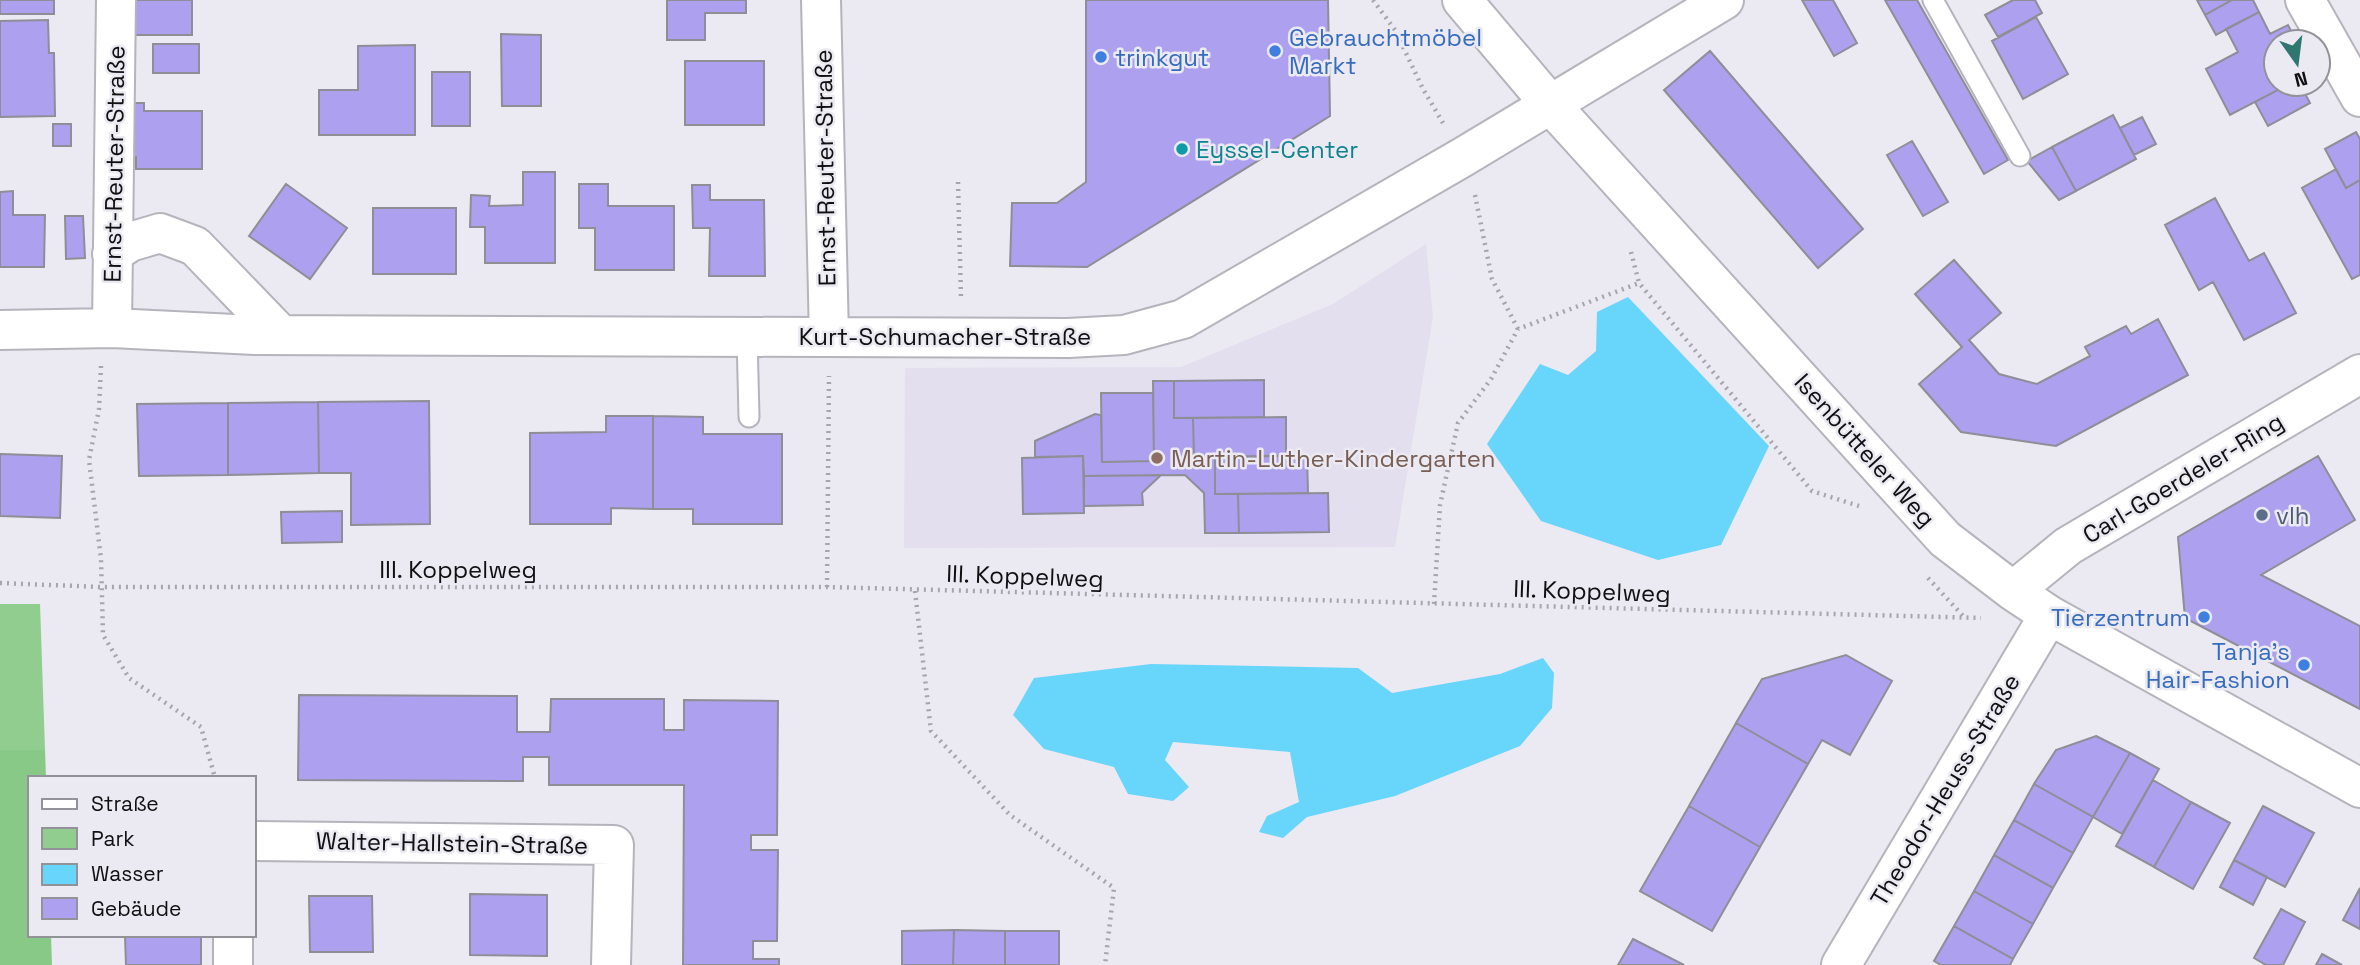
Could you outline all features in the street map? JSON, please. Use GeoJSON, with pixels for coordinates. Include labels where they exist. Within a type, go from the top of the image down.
{"type":"FeatureCollection","features":[{"type":"Feature","properties":{"kind":"street","name":"Ernst-Reuter-Straße"},"geometry":{"type":"LineString","coordinates":[[106,328],[113,254],[116,0]]}},
{"type":"Feature","properties":{"kind":"street","name":"Ernst-Reuter-Straße"},"geometry":{"type":"LineString","coordinates":[[821,0],[829,337]]}},
{"type":"Feature","properties":{"kind":"street","name":"Isenbütteler Weg"},"geometry":{"type":"LineString","coordinates":[[1462,0],[1550,104],[1945,538],[2013,591],[2049,615],[2360,788]]}},
{"type":"Feature","properties":{"kind":"street","name":"Kurt-Schumacher-Straße"},"geometry":{"type":"LineString","coordinates":[[0,330],[106,328],[280,334],[962,338],[1124,335],[1183,319],[1297,255],[1724,0]]}},
{"type":"Feature","properties":{"kind":"street"},"geometry":{"type":"LineString","coordinates":[[2305,0],[2360,97]]}},
{"type":"Feature","properties":{"kind":"street"},"geometry":{"type":"LineString","coordinates":[[113,254],[130,243],[160,233],[195,246],[280,334]]}},
{"type":"Feature","properties":{"kind":"street","name":"Carl-Goerdeler-Ring"},"geometry":{"type":"LineString","coordinates":[[2013,591],[2068,546],[2360,374]]}},
{"type":"Feature","properties":{"kind":"street","name":"Theodor-Heuss-Straße"},"geometry":{"type":"LineString","coordinates":[[1842,965],[2049,615]]}},
{"type":"Feature","properties":{"kind":"street","name":"Walter-Hallstein-Straße"},"geometry":{"type":"LineString","coordinates":[[256,841],[614,845],[611,965]]}},
{"type":"Feature","properties":{"kind":"street"},"geometry":{"type":"LineString","coordinates":[[233,937],[233,965]]}},
{"type":"Feature","properties":{"kind":"lane"},"geometry":{"type":"LineString","coordinates":[[1933,0],[2020,156]]}},
{"type":"Feature","properties":{"kind":"lane"},"geometry":{"type":"LineString","coordinates":[[747,336],[749,417]]}},
{"type":"Feature","properties":{"kind":"path"},"geometry":{"type":"LineString","coordinates":[[958,182],[962,338]]}},
{"type":"Feature","properties":{"kind":"path"},"geometry":{"type":"LineString","coordinates":[[1630,250],[1639,283],[1812,491],[1859,505],[1868,514]]}},
{"type":"Feature","properties":{"kind":"path"},"geometry":{"type":"LineString","coordinates":[[1434,604],[1440,505],[1458,423],[1491,379],[1518,330],[1639,283]]}},
{"type":"Feature","properties":{"kind":"path"},"geometry":{"type":"LineString","coordinates":[[106,328],[99,409],[89,460],[101,559],[103,635],[129,678],[201,727],[214,776]]}},
{"type":"Feature","properties":{"kind":"path"},"geometry":{"type":"LineString","coordinates":[[827,587],[829,337]]}},
{"type":"Feature","properties":{"kind":"path"},"geometry":{"type":"LineString","coordinates":[[1921,571],[1965,618]]}},
{"type":"Feature","properties":{"kind":"path","name":"III. Koppelweg"},"geometry":{"type":"LineString","coordinates":[[0,583],[101,587],[827,587],[1965,618],[2049,615]]}},
{"type":"Feature","properties":{"kind":"path"},"geometry":{"type":"LineString","coordinates":[[915,591],[931,731],[1010,815],[1114,888],[1105,965]]}},
{"type":"Feature","properties":{"kind":"shaded area","name":"Martin-Luther-Kindergarten"},"geometry":{"type":"Polygon","coordinates":[[[1426,244],[1433,317],[1395,547],[904,548],[905,368],[1181,367],[1333,304],[1426,244]]]}},
{"type":"Feature","properties":{"kind":"green space"},"geometry":{"type":"Polygon","coordinates":[[[0,604],[40,604],[45,750],[0,750],[0,604]]]}},
{"type":"Feature","properties":{"kind":"green space"},"geometry":{"type":"Polygon","coordinates":[[[0,750],[45,750],[46,776],[28,776],[28,937],[51,937],[52,965],[0,965],[0,750]]]}},
{"type":"Feature","properties":{"kind":"water"},"geometry":{"type":"Polygon","coordinates":[[[1628,297],[1769,446],[1721,545],[1658,560],[1541,521],[1487,444],[1540,364],[1568,375],[1596,351],[1597,312],[1628,297]]]}},
{"type":"Feature","properties":{"kind":"water"},"geometry":{"type":"Polygon","coordinates":[[[1543,658],[1554,673],[1552,708],[1520,746],[1395,796],[1307,817],[1283,838],[1259,832],[1267,816],[1299,802],[1290,752],[1173,742],[1165,760],[1189,787],[1173,801],[1128,794],[1114,767],[1044,749],[1013,715],[1034,678],[1151,664],[1358,668],[1392,693],[1500,674],[1543,658]]]}},
{"type":"Feature","properties":{"kind":"building"},"geometry":{"type":"Polygon","coordinates":[[[0,0],[54,0],[54,14],[0,14],[0,0]]]}},
{"type":"Feature","properties":{"kind":"building"},"geometry":{"type":"Polygon","coordinates":[[[129,0],[192,0],[192,35],[129,35],[129,0]]]}},
{"type":"Feature","properties":{"kind":"building"},"geometry":{"type":"Polygon","coordinates":[[[667,0],[746,0],[746,13],[705,13],[705,40],[667,40],[667,0]]]}},
{"type":"Feature","properties":{"kind":"building","name":"Eyssel-Center"},"geometry":{"type":"Polygon","coordinates":[[[1086,0],[1328,0],[1330,116],[1087,267],[1010,266],[1012,203],[1057,203],[1086,182],[1086,0]]]}},
{"type":"Feature","properties":{"kind":"building"},"geometry":{"type":"Polygon","coordinates":[[[1802,0],[1833,0],[1857,43],[1834,56],[1802,0]]]}},
{"type":"Feature","properties":{"kind":"building"},"geometry":{"type":"Polygon","coordinates":[[[1885,0],[1917,0],[2008,160],[1984,174],[1885,0]]]}},
{"type":"Feature","properties":{"kind":"building"},"geometry":{"type":"Polygon","coordinates":[[[2013,0],[2035,0],[2042,13],[1998,37],[1985,15],[2013,0]]]}},
{"type":"Feature","properties":{"kind":"building"},"geometry":{"type":"Polygon","coordinates":[[[2197,0],[2232,0],[2205,15],[2197,0]]]}},
{"type":"Feature","properties":{"kind":"building"},"geometry":{"type":"Polygon","coordinates":[[[2232,0],[2253,0],[2259,12],[2216,35],[2205,15],[2232,0]]]}},
{"type":"Feature","properties":{"kind":"building"},"geometry":{"type":"Polygon","coordinates":[[[2259,12],[2267,28],[2262,28],[2262,98],[2230,115],[2206,69],[2238,52],[2226,29],[2259,12]]]}},
{"type":"Feature","properties":{"kind":"building"},"geometry":{"type":"Polygon","coordinates":[[[2036,17],[2068,74],[2023,99],[1992,41],[2036,17]]]}},
{"type":"Feature","properties":{"kind":"building"},"geometry":{"type":"Polygon","coordinates":[[[48,20],[49,53],[54,53],[55,116],[0,117],[0,21],[48,20]]]}},
{"type":"Feature","properties":{"kind":"building"},"geometry":{"type":"Polygon","coordinates":[[[501,34],[541,35],[541,106],[502,106],[501,34]]]}},
{"type":"Feature","properties":{"kind":"building"},"geometry":{"type":"Polygon","coordinates":[[[153,44],[199,44],[199,73],[153,73],[153,44]]]}},
{"type":"Feature","properties":{"kind":"building"},"geometry":{"type":"Polygon","coordinates":[[[415,45],[415,135],[319,135],[319,90],[358,90],[358,46],[415,45]]]}},
{"type":"Feature","properties":{"kind":"building"},"geometry":{"type":"Polygon","coordinates":[[[1710,51],[1863,229],[1818,268],[1664,90],[1710,51]]]}},
{"type":"Feature","properties":{"kind":"building"},"geometry":{"type":"Polygon","coordinates":[[[685,61],[764,61],[764,125],[685,125],[685,61]]]}},
{"type":"Feature","properties":{"kind":"building"},"geometry":{"type":"Polygon","coordinates":[[[432,72],[470,72],[470,126],[432,126],[432,72]]]}},
{"type":"Feature","properties":{"kind":"building"},"geometry":{"type":"Polygon","coordinates":[[[2263,98],[2307,98],[2310,103],[2268,126],[2255,102],[2263,98]]]}},
{"type":"Feature","properties":{"kind":"building"},"geometry":{"type":"Polygon","coordinates":[[[117,103],[144,103],[144,111],[202,111],[202,169],[136,169],[136,157],[116,158],[117,103]]]}},
{"type":"Feature","properties":{"kind":"building"},"geometry":{"type":"Polygon","coordinates":[[[2113,115],[2136,159],[2076,191],[2052,147],[2113,115]]]}},
{"type":"Feature","properties":{"kind":"building"},"geometry":{"type":"Polygon","coordinates":[[[2142,117],[2156,144],[2134,155],[2120,128],[2142,117]]]}},
{"type":"Feature","properties":{"kind":"building"},"geometry":{"type":"Polygon","coordinates":[[[53,124],[71,124],[71,146],[53,146],[53,124]]]}},
{"type":"Feature","properties":{"kind":"building"},"geometry":{"type":"Polygon","coordinates":[[[2356,132],[2360,139],[2360,180],[2346,188],[2325,149],[2356,132]]]}},
{"type":"Feature","properties":{"kind":"building"},"geometry":{"type":"Polygon","coordinates":[[[1912,141],[1948,202],[1923,216],[1887,155],[1912,141]]]}},
{"type":"Feature","properties":{"kind":"building"},"geometry":{"type":"Polygon","coordinates":[[[2052,147],[2076,191],[2059,200],[2027,161],[2052,147]]]}},
{"type":"Feature","properties":{"kind":"building"},"geometry":{"type":"Polygon","coordinates":[[[2336,169],[2346,188],[2360,180],[2360,275],[2352,279],[2302,188],[2336,169]]]}},
{"type":"Feature","properties":{"kind":"building"},"geometry":{"type":"Polygon","coordinates":[[[523,172],[555,172],[555,263],[485,263],[485,227],[470,227],[471,195],[490,196],[489,206],[523,205],[523,172]]]}},
{"type":"Feature","properties":{"kind":"building"},"geometry":{"type":"Polygon","coordinates":[[[286,184],[347,228],[310,279],[249,236],[286,184]]]}},
{"type":"Feature","properties":{"kind":"building"},"geometry":{"type":"Polygon","coordinates":[[[579,184],[608,184],[608,206],[674,206],[674,270],[595,270],[595,228],[579,228],[579,184]]]}},
{"type":"Feature","properties":{"kind":"building"},"geometry":{"type":"Polygon","coordinates":[[[692,185],[710,185],[710,200],[764,200],[765,276],[709,276],[710,228],[693,228],[692,185]]]}},
{"type":"Feature","properties":{"kind":"building"},"geometry":{"type":"Polygon","coordinates":[[[13,191],[13,215],[45,215],[44,267],[0,267],[0,192],[13,191]]]}},
{"type":"Feature","properties":{"kind":"building"},"geometry":{"type":"Polygon","coordinates":[[[2215,198],[2249,261],[2264,253],[2296,313],[2244,340],[2213,282],[2199,290],[2165,225],[2215,198]]]}},
{"type":"Feature","properties":{"kind":"building"},"geometry":{"type":"Polygon","coordinates":[[[373,208],[456,208],[456,274],[373,274],[373,208]]]}},
{"type":"Feature","properties":{"kind":"building"},"geometry":{"type":"Polygon","coordinates":[[[65,216],[83,216],[85,258],[66,259],[65,216]]]}},
{"type":"Feature","properties":{"kind":"building"},"geometry":{"type":"Polygon","coordinates":[[[1954,260],[2001,313],[1969,340],[1999,374],[2037,384],[2090,356],[2085,347],[2126,326],[2131,334],[2158,319],[2188,375],[2056,446],[1961,432],[1919,384],[1962,347],[1915,294],[1954,260]]]}},
{"type":"Feature","properties":{"kind":"building"},"geometry":{"type":"Polygon","coordinates":[[[1264,380],[1264,417],[1174,418],[1174,381],[1264,380]]]}},
{"type":"Feature","properties":{"kind":"building"},"geometry":{"type":"Polygon","coordinates":[[[1153,381],[1174,381],[1174,418],[1193,418],[1194,457],[1215,457],[1215,494],[1238,494],[1239,533],[1205,533],[1204,493],[1185,475],[1084,476],[1083,456],[1035,457],[1035,441],[1095,414],[1101,415],[1102,462],[1154,461],[1153,381]]]}},
{"type":"Feature","properties":{"kind":"building"},"geometry":{"type":"Polygon","coordinates":[[[1101,393],[1153,393],[1154,461],[1102,462],[1101,393]]]}},
{"type":"Feature","properties":{"kind":"building"},"geometry":{"type":"Polygon","coordinates":[[[429,401],[430,524],[351,525],[351,473],[319,473],[318,402],[429,401]]]}},
{"type":"Feature","properties":{"kind":"building"},"geometry":{"type":"Polygon","coordinates":[[[318,402],[319,473],[228,475],[228,403],[318,402]]]}},
{"type":"Feature","properties":{"kind":"building"},"geometry":{"type":"Polygon","coordinates":[[[228,403],[228,475],[139,476],[137,404],[228,403]]]}},
{"type":"Feature","properties":{"kind":"building"},"geometry":{"type":"Polygon","coordinates":[[[606,416],[653,416],[653,509],[611,508],[611,524],[530,524],[530,433],[606,432],[606,416]]]}},
{"type":"Feature","properties":{"kind":"building"},"geometry":{"type":"Polygon","coordinates":[[[653,416],[703,417],[703,434],[782,434],[782,524],[693,524],[693,509],[653,509],[653,416]]]}},
{"type":"Feature","properties":{"kind":"building"},"geometry":{"type":"Polygon","coordinates":[[[1286,417],[1286,456],[1194,457],[1193,418],[1286,417]]]}},
{"type":"Feature","properties":{"kind":"building"},"geometry":{"type":"Polygon","coordinates":[[[0,454],[62,456],[60,518],[0,516],[0,454]]]}},
{"type":"Feature","properties":{"kind":"building"},"geometry":{"type":"Polygon","coordinates":[[[1307,455],[1308,493],[1215,494],[1215,457],[1307,455]]]}},
{"type":"Feature","properties":{"kind":"building"},"geometry":{"type":"Polygon","coordinates":[[[1083,456],[1084,513],[1023,514],[1022,458],[1083,456]]]}},
{"type":"Feature","properties":{"kind":"building"},"geometry":{"type":"Polygon","coordinates":[[[2318,456],[2355,520],[2261,575],[2360,626],[2360,709],[2185,618],[2178,537],[2318,456]]]}},
{"type":"Feature","properties":{"kind":"building"},"geometry":{"type":"Polygon","coordinates":[[[1161,475],[1142,493],[1143,505],[1084,506],[1084,476],[1161,475]]]}},
{"type":"Feature","properties":{"kind":"building"},"geometry":{"type":"Polygon","coordinates":[[[1328,493],[1329,532],[1239,533],[1238,494],[1328,493]]]}},
{"type":"Feature","properties":{"kind":"building"},"geometry":{"type":"Polygon","coordinates":[[[342,511],[342,542],[282,543],[281,512],[342,511]]]}},
{"type":"Feature","properties":{"kind":"building"},"geometry":{"type":"Polygon","coordinates":[[[1846,655],[1892,681],[1850,755],[1822,740],[1808,764],[1736,723],[1762,679],[1846,655]]]}},
{"type":"Feature","properties":{"kind":"building"},"geometry":{"type":"Polygon","coordinates":[[[299,695],[517,696],[517,732],[550,732],[551,699],[664,699],[664,730],[684,730],[684,700],[778,701],[777,835],[751,835],[751,850],[778,850],[777,941],[753,941],[753,959],[779,959],[779,965],[683,965],[684,785],[549,785],[549,757],[523,757],[523,781],[298,780],[299,695]]]}},
{"type":"Feature","properties":{"kind":"building"},"geometry":{"type":"Polygon","coordinates":[[[1736,723],[1808,764],[1760,847],[1689,806],[1736,723]]]}},
{"type":"Feature","properties":{"kind":"building"},"geometry":{"type":"Polygon","coordinates":[[[2096,736],[2130,753],[2093,817],[2034,784],[2056,750],[2096,736]]]}},
{"type":"Feature","properties":{"kind":"building"},"geometry":{"type":"Polygon","coordinates":[[[2130,753],[2159,769],[2122,834],[2093,817],[2130,753]]]}},
{"type":"Feature","properties":{"kind":"building"},"geometry":{"type":"Polygon","coordinates":[[[2153,780],[2191,802],[2154,867],[2116,846],[2153,780]]]}},
{"type":"Feature","properties":{"kind":"building"},"geometry":{"type":"Polygon","coordinates":[[[2034,784],[2093,817],[2073,853],[2014,820],[2034,784]]]}},
{"type":"Feature","properties":{"kind":"building"},"geometry":{"type":"Polygon","coordinates":[[[2191,802],[2230,823],[2193,889],[2154,867],[2191,802]]]}},
{"type":"Feature","properties":{"kind":"building"},"geometry":{"type":"Polygon","coordinates":[[[1689,806],[1760,847],[1712,931],[1640,891],[1689,806]]]}},
{"type":"Feature","properties":{"kind":"building"},"geometry":{"type":"Polygon","coordinates":[[[2263,806],[2314,833],[2285,887],[2234,860],[2263,806]]]}},
{"type":"Feature","properties":{"kind":"building"},"geometry":{"type":"Polygon","coordinates":[[[2014,820],[2073,853],[2053,888],[1994,855],[2014,820]]]}},
{"type":"Feature","properties":{"kind":"building"},"geometry":{"type":"Polygon","coordinates":[[[1994,855],[2053,888],[2033,924],[1974,891],[1994,855]]]}},
{"type":"Feature","properties":{"kind":"building"},"geometry":{"type":"Polygon","coordinates":[[[2234,860],[2267,877],[2253,905],[2220,887],[2234,860]]]}},
{"type":"Feature","properties":{"kind":"building"},"geometry":{"type":"Polygon","coordinates":[[[2360,888],[2360,929],[2343,920],[2360,888]]]}},
{"type":"Feature","properties":{"kind":"building"},"geometry":{"type":"Polygon","coordinates":[[[1974,891],[2033,924],[2013,959],[1954,926],[1974,891]]]}},
{"type":"Feature","properties":{"kind":"building"},"geometry":{"type":"Polygon","coordinates":[[[470,894],[547,895],[547,956],[470,955],[470,894]]]}},
{"type":"Feature","properties":{"kind":"building"},"geometry":{"type":"Polygon","coordinates":[[[309,896],[372,896],[373,952],[310,952],[309,896]]]}},
{"type":"Feature","properties":{"kind":"building"},"geometry":{"type":"Polygon","coordinates":[[[2281,909],[2305,922],[2283,965],[2266,965],[2254,958],[2281,909]]]}},
{"type":"Feature","properties":{"kind":"building"},"geometry":{"type":"Polygon","coordinates":[[[1954,926],[2013,959],[2010,965],[1941,965],[1934,961],[1954,926]]]}},
{"type":"Feature","properties":{"kind":"building"},"geometry":{"type":"Polygon","coordinates":[[[954,930],[953,965],[902,965],[902,931],[954,930]]]}},
{"type":"Feature","properties":{"kind":"building"},"geometry":{"type":"Polygon","coordinates":[[[954,930],[1005,931],[1005,965],[953,965],[954,930]]]}},
{"type":"Feature","properties":{"kind":"building"},"geometry":{"type":"Polygon","coordinates":[[[1005,931],[1059,931],[1059,965],[1005,965],[1005,931]]]}},
{"type":"Feature","properties":{"kind":"building"},"geometry":{"type":"Polygon","coordinates":[[[125,937],[201,937],[201,965],[126,965],[125,937]]]}},
{"type":"Feature","properties":{"kind":"building"},"geometry":{"type":"Polygon","coordinates":[[[1633,939],[1684,965],[1618,965],[1633,939]]]}},
{"type":"Feature","properties":{"kind":"building"},"geometry":{"type":"Polygon","coordinates":[[[2322,954],[2342,965],[2316,965],[2322,954]]]}},
{"type":"Feature","properties":{"kind":"place","name":"Gebrauchtmöbel Markt"},"geometry":{"type":"Point","coordinates":[1275,51]}},
{"type":"Feature","properties":{"kind":"place","name":"trinkgut"},"geometry":{"type":"Point","coordinates":[1101,57]}},
{"type":"Feature","properties":{"kind":"place","name":"Eyssel-Center"},"geometry":{"type":"Point","coordinates":[1182,149]}},
{"type":"Feature","properties":{"kind":"place","name":"Martin-Luther-Kindergarten"},"geometry":{"type":"Point","coordinates":[1157,458]}},
{"type":"Feature","properties":{"kind":"place","name":"vlh"},"geometry":{"type":"Point","coordinates":[2262,515]}},
{"type":"Feature","properties":{"kind":"place","name":"Tierzentrum"},"geometry":{"type":"Point","coordinates":[2204,617]}},
{"type":"Feature","properties":{"kind":"place","name":"Tanja's Hair-Fashion"},"geometry":{"type":"Point","coordinates":[2304,665]}}]}
